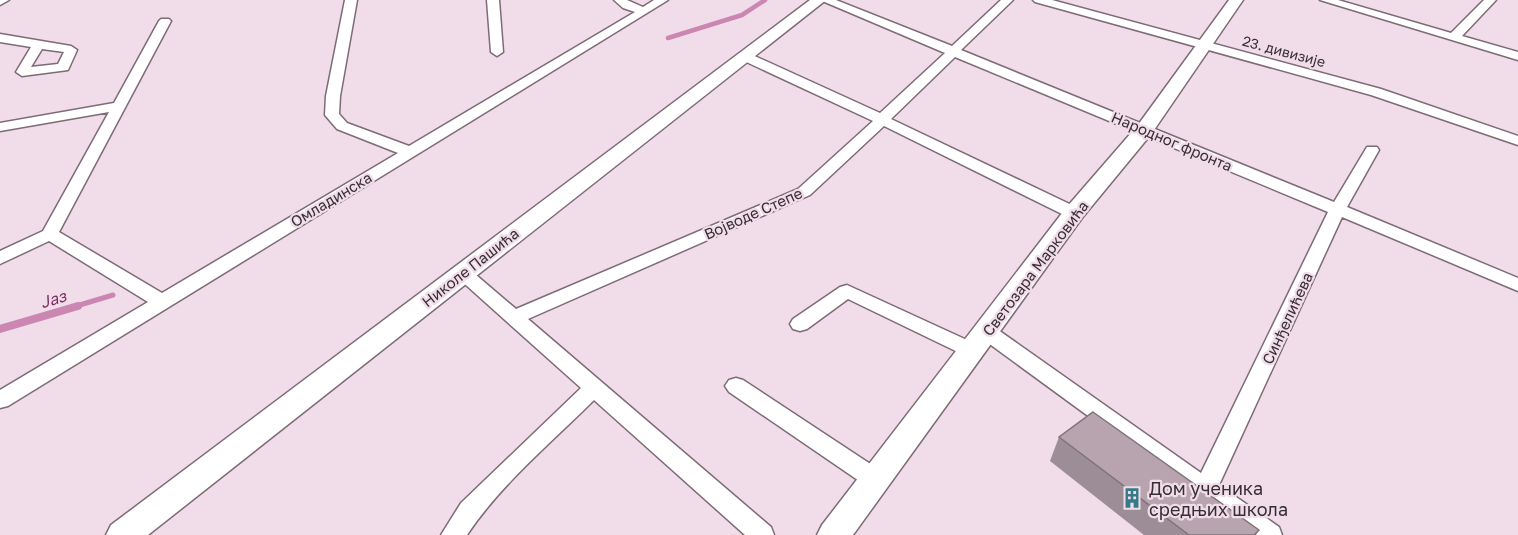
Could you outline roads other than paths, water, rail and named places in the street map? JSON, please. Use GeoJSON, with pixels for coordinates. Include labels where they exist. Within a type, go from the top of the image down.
{"type":"FeatureCollection","features":[{"type":"Feature","properties":{"kind":"street"},"geometry":{"type":"LineString","coordinates":[[351,0],[333,96],[332,115],[342,126],[410,152]]}},
{"type":"Feature","properties":{"kind":"street"},"geometry":{"type":"LineString","coordinates":[[493,0],[497,52]]}},
{"type":"Feature","properties":{"kind":"street"},"geometry":{"type":"LineString","coordinates":[[620,0],[627,6],[645,11]]}},
{"type":"Feature","properties":{"kind":"street","name":"Омладинска"},"geometry":{"type":"LineString","coordinates":[[0,400],[662,0]]}},
{"type":"Feature","properties":{"kind":"street","name":"Николе Пашића"},"geometry":{"type":"LineString","coordinates":[[123,535],[819,0]]}},
{"type":"Feature","properties":{"kind":"street","name":"Народног фронта"},"geometry":{"type":"LineString","coordinates":[[826,0],[1144,129],[1518,285]]}},
{"type":"Feature","properties":{"kind":"street","name":"Војводе Степе"},"geometry":{"type":"LineString","coordinates":[[513,318],[804,192],[1007,0]]}},
{"type":"Feature","properties":{"kind":"street","name":"23. дивизије"},"geometry":{"type":"LineString","coordinates":[[1039,0],[1376,92],[1518,141]]}},
{"type":"Feature","properties":{"kind":"street","name":"Светозара Марковића"},"geometry":{"type":"LineString","coordinates":[[834,535],[1074,213],[1144,129],[1236,0]]}},
{"type":"Feature","properties":{"kind":"street"},"geometry":{"type":"LineString","coordinates":[[1326,0],[1518,56]]}},
{"type":"Feature","properties":{"kind":"street"},"geometry":{"type":"LineString","coordinates":[[1455,36],[1490,0]]}},
{"type":"Feature","properties":{"kind":"street"},"geometry":{"type":"LineString","coordinates":[[0,258],[50,234],[165,21]]}},
{"type":"Feature","properties":{"kind":"street"},"geometry":{"type":"LineString","coordinates":[[0,38],[39,44]]}},
{"type":"Feature","properties":{"kind":"street"},"geometry":{"type":"LineString","coordinates":[[744,56],[881,119],[1074,213]]}},
{"type":"Feature","properties":{"kind":"street"},"geometry":{"type":"LineString","coordinates":[[0,127],[119,106]]}},
{"type":"Feature","properties":{"kind":"street","name":"Синђелићева"},"geometry":{"type":"LineString","coordinates":[[1205,489],[1337,210],[1372,150]]}},
{"type":"Feature","properties":{"kind":"street"},"geometry":{"type":"LineString","coordinates":[[50,234],[162,302]]}},
{"type":"Feature","properties":{"kind":"street"},"geometry":{"type":"LineString","coordinates":[[462,273],[762,535]]}},
{"type":"Feature","properties":{"kind":"street"},"geometry":{"type":"LineString","coordinates":[[800,324],[847,291],[980,342],[1205,489],[1270,535]]}},
{"type":"Feature","properties":{"kind":"street"},"geometry":{"type":"LineString","coordinates":[[736,386],[876,480]]}},
{"type":"Feature","properties":{"kind":"street"},"geometry":{"type":"LineString","coordinates":[[453,535],[470,510],[501,477],[594,388]]}},
{"type":"Feature","properties":{"kind":"waterway","name":"Јаз"},"geometry":{"type":"LineString","coordinates":[[668,38],[742,15],[765,0]]}},
{"type":"Feature","properties":{"kind":"waterway","name":"Јаз"},"geometry":{"type":"LineString","coordinates":[[73,307],[113,295]]}},
{"type":"Feature","properties":{"kind":"waterway","name":"Јаз"},"geometry":{"type":"LineString","coordinates":[[0,329],[78,306]]}},
{"type":"Feature","properties":{"kind":"place","name":"Дом ученика средњих школа"},"geometry":{"type":"Point","coordinates":[1132,498]}}]}
